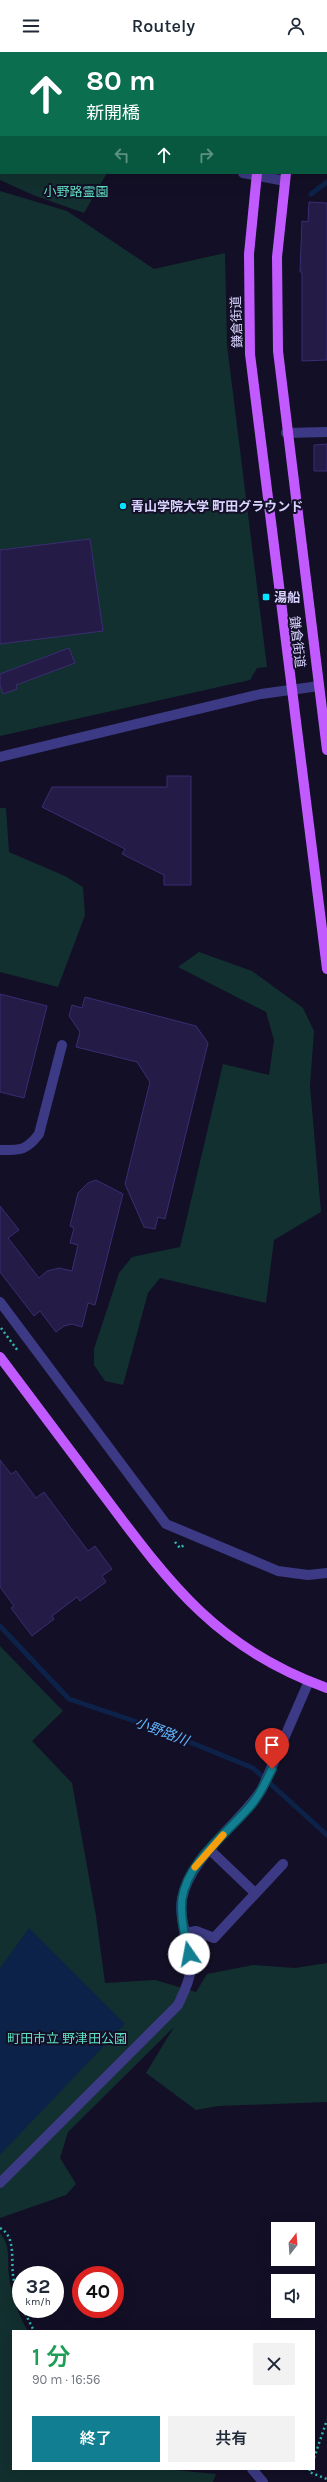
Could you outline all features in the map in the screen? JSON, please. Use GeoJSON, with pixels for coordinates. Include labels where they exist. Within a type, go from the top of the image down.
{"type":"FeatureCollection","features":[{"type":"Feature","properties":{"kind":"main road","name":"鎌倉街道"},"geometry":{"type":"LineString","coordinates":[[257,175],[249,254],[250,354],[327,970]]}},
{"type":"Feature","properties":{"kind":"main road","name":"鎌倉街道"},"geometry":{"type":"LineString","coordinates":[[286,177],[277,257],[276,309],[286,433],[327,750]]}},
{"type":"Feature","properties":{"kind":"main road"},"geometry":{"type":"LineString","coordinates":[[0,1357],[142,1546],[185,1598],[208,1620],[258,1657],[309,1682],[327,1688]]}},
{"type":"Feature","properties":{"kind":"street"},"geometry":{"type":"LineString","coordinates":[[257,175],[286,177]]}},
{"type":"Feature","properties":{"kind":"street"},"geometry":{"type":"LineString","coordinates":[[286,433],[327,432]]}},
{"type":"Feature","properties":{"kind":"street"},"geometry":{"type":"LineString","coordinates":[[0,757],[261,694],[319,686]]}},
{"type":"Feature","properties":{"kind":"street"},"geometry":{"type":"LineString","coordinates":[[0,1150],[19,1150],[29,1146],[39,1134],[62,1045]]}},
{"type":"Feature","properties":{"kind":"street"},"geometry":{"type":"LineString","coordinates":[[0,1302],[166,1524],[278,1571],[308,1575],[327,1573]]}},
{"type":"Feature","properties":{"kind":"street"},"geometry":{"type":"LineString","coordinates":[[0,2183],[166,2019],[178,2005],[186,1988],[191,1965],[181,1917],[182,1898],[195,1867],[253,1803],[262,1789],[309,1682]]}},
{"type":"Feature","properties":{"kind":"street"},"geometry":{"type":"LineString","coordinates":[[210,1850],[256,1894]]}},
{"type":"Feature","properties":{"kind":"street"},"geometry":{"type":"LineString","coordinates":[[185,1933],[196,1930],[214,1938],[283,1864]]}},
{"type":"Feature","properties":{"kind":"street"},"geometry":{"type":"LineString","coordinates":[[253,2470],[263,2482]]}},
{"type":"Feature","properties":{"kind":"path"},"geometry":{"type":"LineString","coordinates":[[0,2228],[8,2236],[10,2242],[12,2266]]}},
{"type":"Feature","properties":{"kind":"path"},"geometry":{"type":"LineString","coordinates":[[28,2318],[34,2330]]}},
{"type":"Feature","properties":{"kind":"path"},"geometry":{"type":"LineString","coordinates":[[315,2455],[327,2420]]}},
{"type":"Feature","properties":{"kind":"path"},"geometry":{"type":"LineString","coordinates":[[310,2470],[309,2472],[327,2479]]}},
{"type":"Feature","properties":{"kind":"green space","name":"小野路霊園"},"geometry":{"type":"Polygon","coordinates":[[[0,174],[106,174],[84,213],[33,195],[0,180],[0,174]]]}},
{"type":"Feature","properties":{"kind":"green space","name":"青山学院大学 町田グラウンド"},"geometry":{"type":"Polygon","coordinates":[[[0,191],[67,211],[154,269],[225,253],[227,345],[267,667],[257,668],[250,680],[0,736],[0,191]]]}},
{"type":"Feature","properties":{"kind":"green space"},"geometry":{"type":"Polygon","coordinates":[[[0,808],[6,808],[9,852],[65,876],[83,887],[85,915],[58,987],[0,972],[0,808]]]}},
{"type":"Feature","properties":{"kind":"green space"},"geometry":{"type":"Polygon","coordinates":[[[199,952],[252,971],[303,1008],[314,1031],[310,1086],[321,1212],[274,1240],[266,1303],[160,1278],[148,1293],[123,1385],[105,1381],[94,1365],[94,1349],[119,1273],[132,1257],[180,1247],[223,1064],[269,1075],[274,1040],[266,1012],[178,967],[199,952]]]}},
{"type":"Feature","properties":{"kind":"green space","name":"町田市立 野津田公園"},"geometry":{"type":"Polygon","coordinates":[[[0,1646],[63,1711],[32,1741],[72,1783],[96,1916],[105,1983],[155,1980],[196,1992],[207,1974],[253,1965],[295,1968],[327,1963],[327,2102],[218,2106],[196,2110],[146,2073],[174,2027],[68,2132],[60,2158],[76,2184],[66,2195],[0,2218],[0,1646]]]}},
{"type":"Feature","properties":{"kind":"green space"},"geometry":{"type":"Polygon","coordinates":[[[0,2233],[6,2243],[8,2253],[9,2275],[12,2292],[12,2318],[21,2318],[27,2330],[12,2330],[12,2470],[175,2470],[216,2474],[213,2482],[0,2482],[0,2233]]]}},
{"type":"Feature","properties":{"kind":"water"},"geometry":{"type":"Polygon","coordinates":[[[29,1928],[125,2024],[0,2155],[0,1968],[29,1928]]]}},
{"type":"Feature","properties":{"kind":"building"},"geometry":{"type":"Polygon","coordinates":[[[309,202],[327,203],[327,360],[302,361],[302,272],[300,272],[302,221],[308,222],[309,202]]]}},
{"type":"Feature","properties":{"kind":"building"},"geometry":{"type":"Polygon","coordinates":[[[327,444],[327,471],[314,471],[314,445],[327,444]]]}},
{"type":"Feature","properties":{"kind":"building"},"geometry":{"type":"Polygon","coordinates":[[[90,539],[103,631],[0,644],[0,550],[90,539]]]}},
{"type":"Feature","properties":{"kind":"building"},"geometry":{"type":"Polygon","coordinates":[[[69,648],[75,663],[16,685],[17,689],[3,694],[0,686],[0,674],[69,648]]]}},
{"type":"Feature","properties":{"kind":"building"},"geometry":{"type":"Polygon","coordinates":[[[167,776],[191,776],[191,885],[164,885],[164,875],[122,854],[125,849],[42,807],[52,787],[167,787],[167,776]]]}},
{"type":"Feature","properties":{"kind":"building"},"geometry":{"type":"Polygon","coordinates":[[[0,994],[47,1006],[24,1098],[0,1092],[0,994]]]}},
{"type":"Feature","properties":{"kind":"building"},"geometry":{"type":"Polygon","coordinates":[[[85,997],[196,1026],[208,1043],[165,1219],[158,1217],[155,1229],[144,1227],[125,1184],[150,1082],[137,1062],[76,1047],[80,1032],[69,1016],[72,1005],[82,1008],[85,997]]]}},
{"type":"Feature","properties":{"kind":"building"},"geometry":{"type":"Polygon","coordinates":[[[96,1180],[123,1194],[95,1305],[88,1303],[82,1327],[72,1324],[64,1326],[56,1332],[40,1311],[34,1316],[0,1272],[0,1206],[19,1230],[8,1238],[39,1278],[47,1271],[59,1268],[72,1271],[78,1245],[70,1243],[74,1228],[70,1226],[78,1193],[88,1183],[96,1180]]]}},
{"type":"Feature","properties":{"kind":"building"},"geometry":{"type":"Polygon","coordinates":[[[0,1460],[11,1474],[16,1471],[36,1498],[44,1492],[88,1551],[95,1546],[112,1569],[102,1576],[106,1582],[80,1601],[77,1597],[52,1616],[54,1619],[32,1636],[11,1608],[14,1606],[0,1587],[0,1460]]]}},
{"type":"Feature","properties":{"kind":"waterway"},"geometry":{"type":"LineString","coordinates":[[311,194],[327,182]]}},
{"type":"Feature","properties":{"kind":"waterway","name":"小野路川"},"geometry":{"type":"LineString","coordinates":[[0,1626],[69,1699],[158,1729],[253,1768],[327,1835]]}},
{"type":"Feature","properties":{"kind":"slow traffic"},"geometry":{"type":"LineString","coordinates":[[195,1867],[223,1835]]}},
{"type":"Feature","properties":{"kind":"place","name":"青山学院大学 町田グラウンド"},"geometry":{"type":"Point","coordinates":[123,506]}},
{"type":"Feature","properties":{"kind":"place","name":"湯船"},"geometry":{"type":"Point","coordinates":[266,597]}},
{"type":"Feature","properties":{"kind":"route"},"geometry":{"type":"LineString","coordinates":[[189,1954],[181,1917],[182,1898],[188,1882],[195,1867],[253,1803],[272,1769]]}}]}
